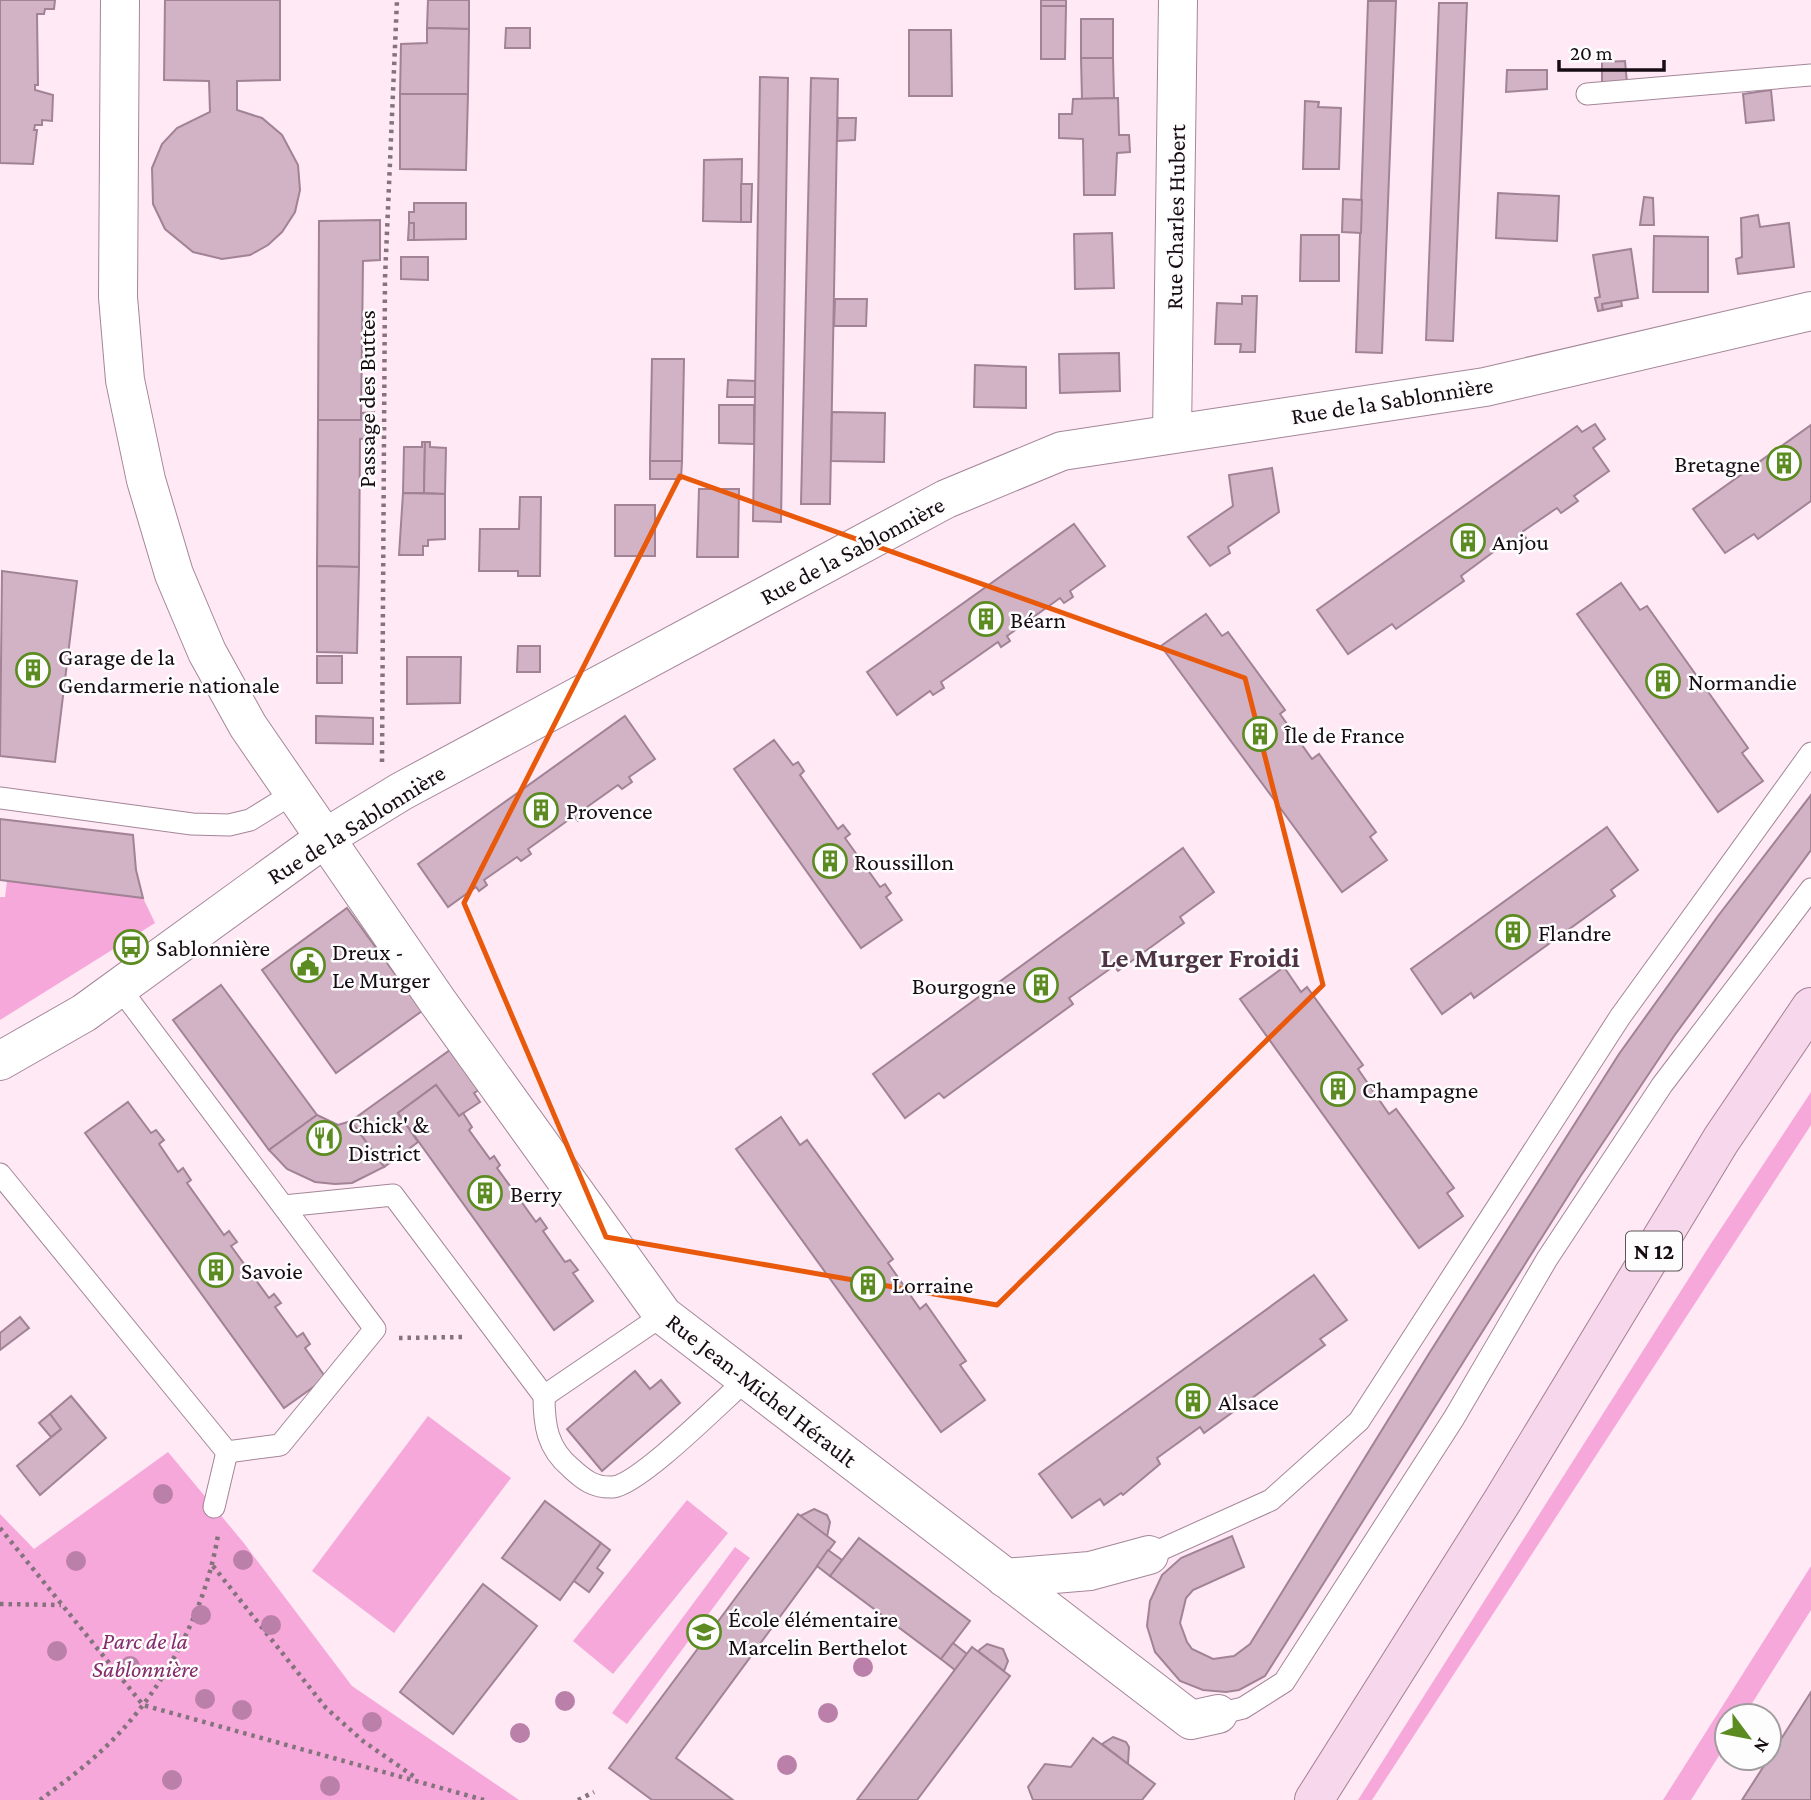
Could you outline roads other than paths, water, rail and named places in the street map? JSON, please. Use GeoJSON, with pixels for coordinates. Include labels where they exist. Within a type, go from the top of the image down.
{"type":"FeatureCollection","features":[{"type":"Feature","properties":{"kind":"main road","name":"N 12"},"geometry":{"type":"LineString","coordinates":[[1314,1800],[1503,1500],[1721,1140],[1811,1007]]}},
{"type":"Feature","properties":{"kind":"street","name":"Rue Jean-Michel Hérault"},"geometry":{"type":"LineString","coordinates":[[120,0],[118,297],[125,380],[133,426],[162,536],[189,612],[228,692],[292,794],[663,1315],[1005,1578],[1204,1717]]}},
{"type":"Feature","properties":{"kind":"street","name":"Rue Charles Hubert"},"geometry":{"type":"LineString","coordinates":[[1172,434],[1178,0]]}},
{"type":"Feature","properties":{"kind":"street","name":"Rue de la Sablonnière"},"geometry":{"type":"LineString","coordinates":[[0,1061],[85,1013],[325,838],[402,791],[946,499],[1062,451],[1485,387],[1811,311]]}},
{"type":"Feature","properties":{"kind":"street"},"geometry":{"type":"LineString","coordinates":[[1005,1578],[1090,1571],[1149,1555]]}},
{"type":"Feature","properties":{"kind":"lane"},"geometry":{"type":"LineString","coordinates":[[1587,94],[1811,75]]}},
{"type":"Feature","properties":{"kind":"lane"},"geometry":{"type":"LineString","coordinates":[[1149,1555],[1271,1500],[1359,1422],[1620,1017],[1811,753]]}},
{"type":"Feature","properties":{"kind":"lane"},"geometry":{"type":"LineString","coordinates":[[0,798],[192,824],[229,825],[250,820],[292,794]]}},
{"type":"Feature","properties":{"kind":"lane"},"geometry":{"type":"LineString","coordinates":[[1204,1717],[1243,1708],[1284,1682],[1454,1418],[1547,1259],[1662,1085],[1811,889]]}},
{"type":"Feature","properties":{"kind":"lane"},"geometry":{"type":"LineString","coordinates":[[120,987],[375,1329],[281,1445],[226,1452]]}},
{"type":"Feature","properties":{"kind":"lane"},"geometry":{"type":"LineString","coordinates":[[0,1174],[226,1452]]}},
{"type":"Feature","properties":{"kind":"lane"},"geometry":{"type":"LineString","coordinates":[[284,1206],[393,1195],[544,1396],[544,1432],[564,1462],[590,1485],[615,1487],[642,1472],[747,1379]]}},
{"type":"Feature","properties":{"kind":"lane"},"geometry":{"type":"LineString","coordinates":[[544,1396],[663,1315]]}},
{"type":"Feature","properties":{"kind":"lane"},"geometry":{"type":"LineString","coordinates":[[214,1507],[226,1452]]}},
{"type":"Feature","properties":{"kind":"place","name":"Bretagne"},"geometry":{"type":"Point","coordinates":[1784,463]}},
{"type":"Feature","properties":{"kind":"place","name":"Anjou"},"geometry":{"type":"Point","coordinates":[1468,541]}},
{"type":"Feature","properties":{"kind":"place","name":"Béarn"},"geometry":{"type":"Point","coordinates":[986,619]}},
{"type":"Feature","properties":{"kind":"place","name":"Garage de la Gendarmerie nationale"},"geometry":{"type":"Point","coordinates":[33,670]}},
{"type":"Feature","properties":{"kind":"place","name":"Normandie"},"geometry":{"type":"Point","coordinates":[1663,681]}},
{"type":"Feature","properties":{"kind":"place","name":"Île de France"},"geometry":{"type":"Point","coordinates":[1260,734]}},
{"type":"Feature","properties":{"kind":"place","name":"Provence"},"geometry":{"type":"Point","coordinates":[541,810]}},
{"type":"Feature","properties":{"kind":"place","name":"Roussillon"},"geometry":{"type":"Point","coordinates":[830,861]}},
{"type":"Feature","properties":{"kind":"place","name":"Flandre"},"geometry":{"type":"Point","coordinates":[1513,932]}},
{"type":"Feature","properties":{"kind":"place","name":"Sablonnière"},"geometry":{"type":"Point","coordinates":[131,947]}},
{"type":"Feature","properties":{"kind":"place","name":"Dreux - Le Murger"},"geometry":{"type":"Point","coordinates":[308,965]}},
{"type":"Feature","properties":{"kind":"place","name":"Bourgogne"},"geometry":{"type":"Point","coordinates":[1041,985]}},
{"type":"Feature","properties":{"kind":"place","name":"Champagne"},"geometry":{"type":"Point","coordinates":[1338,1089]}},
{"type":"Feature","properties":{"kind":"place","name":"Chick' & District"},"geometry":{"type":"Point","coordinates":[324,1138]}},
{"type":"Feature","properties":{"kind":"place","name":"Berry"},"geometry":{"type":"Point","coordinates":[485,1193]}},
{"type":"Feature","properties":{"kind":"place","name":"Savoie"},"geometry":{"type":"Point","coordinates":[216,1270]}},
{"type":"Feature","properties":{"kind":"place","name":"Lorraine"},"geometry":{"type":"Point","coordinates":[868,1284]}},
{"type":"Feature","properties":{"kind":"place","name":"Alsace"},"geometry":{"type":"Point","coordinates":[1193,1401]}},
{"type":"Feature","properties":{"kind":"place","name":"École élémentaire Marcelin Berthelot"},"geometry":{"type":"Point","coordinates":[704,1632]}},
{"type":"Feature","properties":{"kind":"district","name":"Le Murger Froidi"},"geometry":{"type":"Point","coordinates":[1200,957]}},
{"type":"Feature","properties":{"kind":"park label","name":"Parc de la Sablonnière"},"geometry":{"type":"Point","coordinates":[145,1654]}}]}
